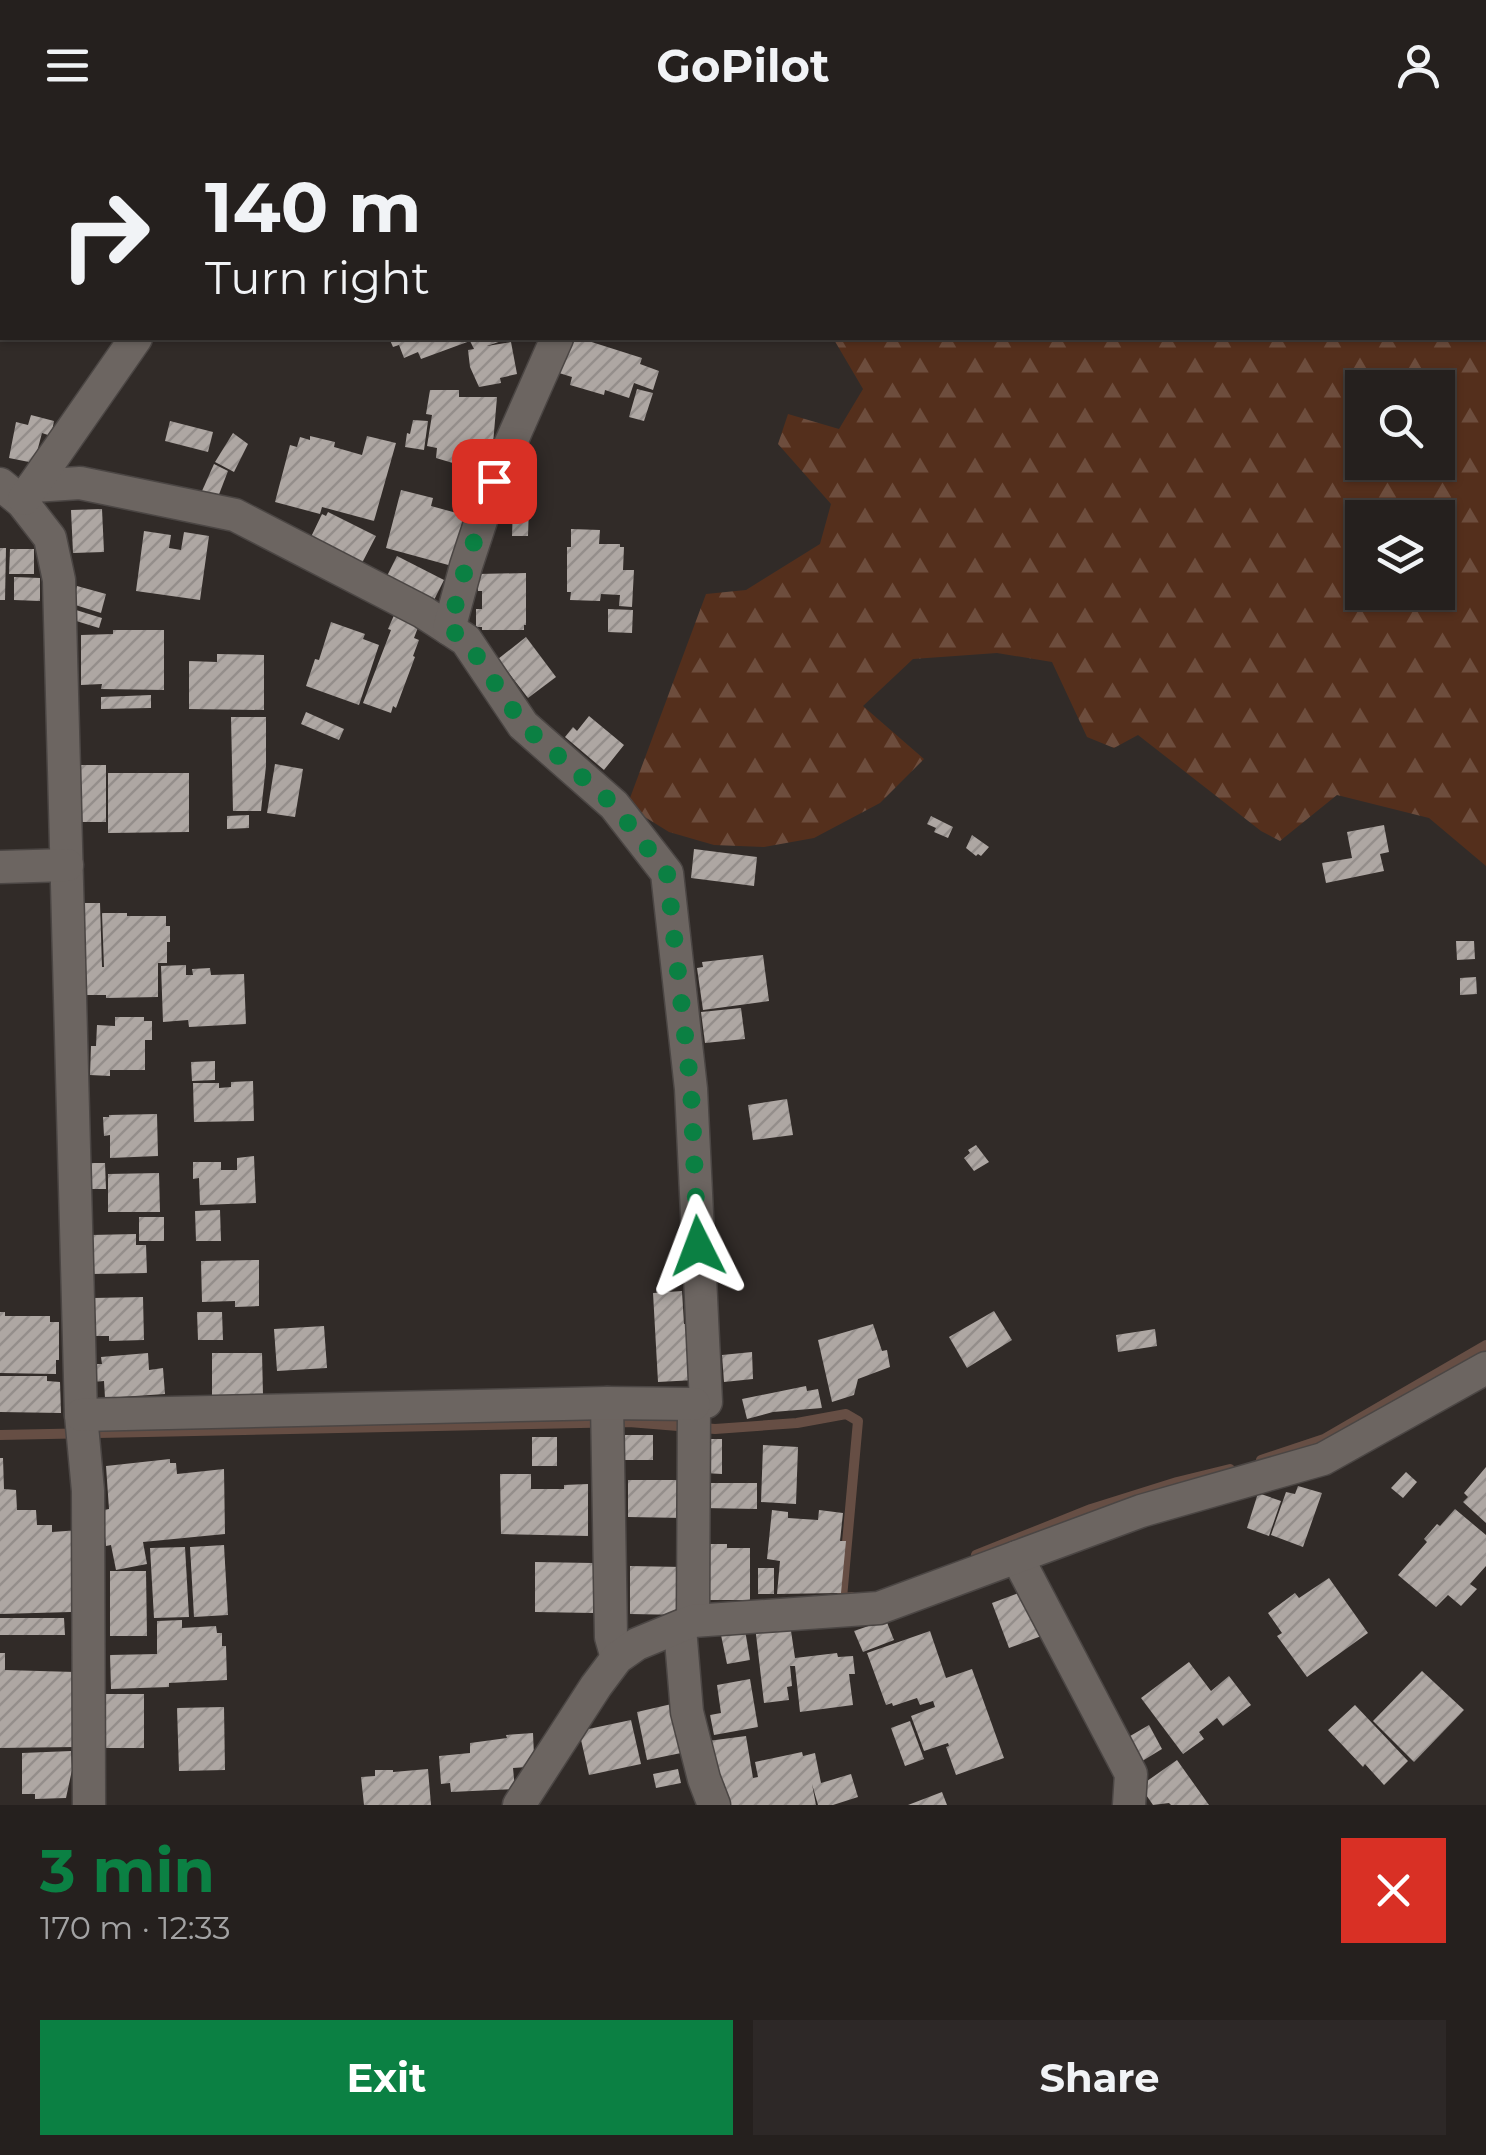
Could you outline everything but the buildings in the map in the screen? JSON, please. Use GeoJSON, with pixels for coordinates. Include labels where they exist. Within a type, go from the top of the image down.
{"type":"FeatureCollection","features":[{"type":"Feature","properties":{"kind":"street"},"geometry":{"type":"LineString","coordinates":[[18,491],[134,340]]}},
{"type":"Feature","properties":{"kind":"street"},"geometry":{"type":"LineString","coordinates":[[449,629],[494,481],[556,340]]}},
{"type":"Feature","properties":{"kind":"street"},"geometry":{"type":"LineString","coordinates":[[18,491],[80,483],[235,515],[422,612],[466,640],[523,725],[614,805],[667,873],[691,1089],[706,1402],[694,1420],[686,1624],[687,1712],[714,1805]]}},
{"type":"Feature","properties":{"kind":"street"},"geometry":{"type":"LineString","coordinates":[[18,491],[50,538],[59,580],[82,1428],[88,1491],[89,1805]]}},
{"type":"Feature","properties":{"kind":"street"},"geometry":{"type":"LineString","coordinates":[[0,867],[67,865]]}},
{"type":"Feature","properties":{"kind":"street"},"geometry":{"type":"LineString","coordinates":[[519,1805],[596,1686],[617,1658],[637,1644],[686,1624],[879,1608],[1142,1511],[1323,1459],[1486,1368]]}},
{"type":"Feature","properties":{"kind":"street"},"geometry":{"type":"LineString","coordinates":[[82,1428],[608,1416],[694,1420]]}},
{"type":"Feature","properties":{"kind":"street"},"geometry":{"type":"LineString","coordinates":[[608,1416],[611,1638],[617,1658]]}},
{"type":"Feature","properties":{"kind":"street"},"geometry":{"type":"LineString","coordinates":[[1017,1557],[1132,1774],[1129,1805]]}},
{"type":"Feature","properties":{"kind":"green space"},"geometry":{"type":"Polygon","coordinates":[[[834,340],[1486,340],[1486,866],[1429,818],[1337,795],[1280,841],[1261,831],[1138,735],[1114,748],[1087,737],[1052,662],[997,653],[913,659],[863,706],[924,759],[880,803],[814,838],[764,847],[714,845],[669,832],[627,806],[706,594],[746,590],[820,544],[831,504],[778,444],[788,414],[839,429],[863,389],[834,340]]]}},
{"type":"Feature","properties":{"kind":"waterway"},"geometry":{"type":"LineString","coordinates":[[1261,1460],[1324,1439],[1486,1345]]}},
{"type":"Feature","properties":{"kind":"waterway"},"geometry":{"type":"LineString","coordinates":[[0,1435],[629,1422],[715,1429],[797,1423],[846,1414],[858,1421],[842,1598],[852,1597]]}},
{"type":"Feature","properties":{"kind":"waterway"},"geometry":{"type":"LineString","coordinates":[[976,1555],[1091,1509],[1230,1469]]}},
{"type":"Feature","properties":{"kind":"route"},"geometry":{"type":"LineString","coordinates":[[494,481],[449,629],[466,640],[523,725],[614,805],[667,873],[691,1089],[698,1246]]}}]}
